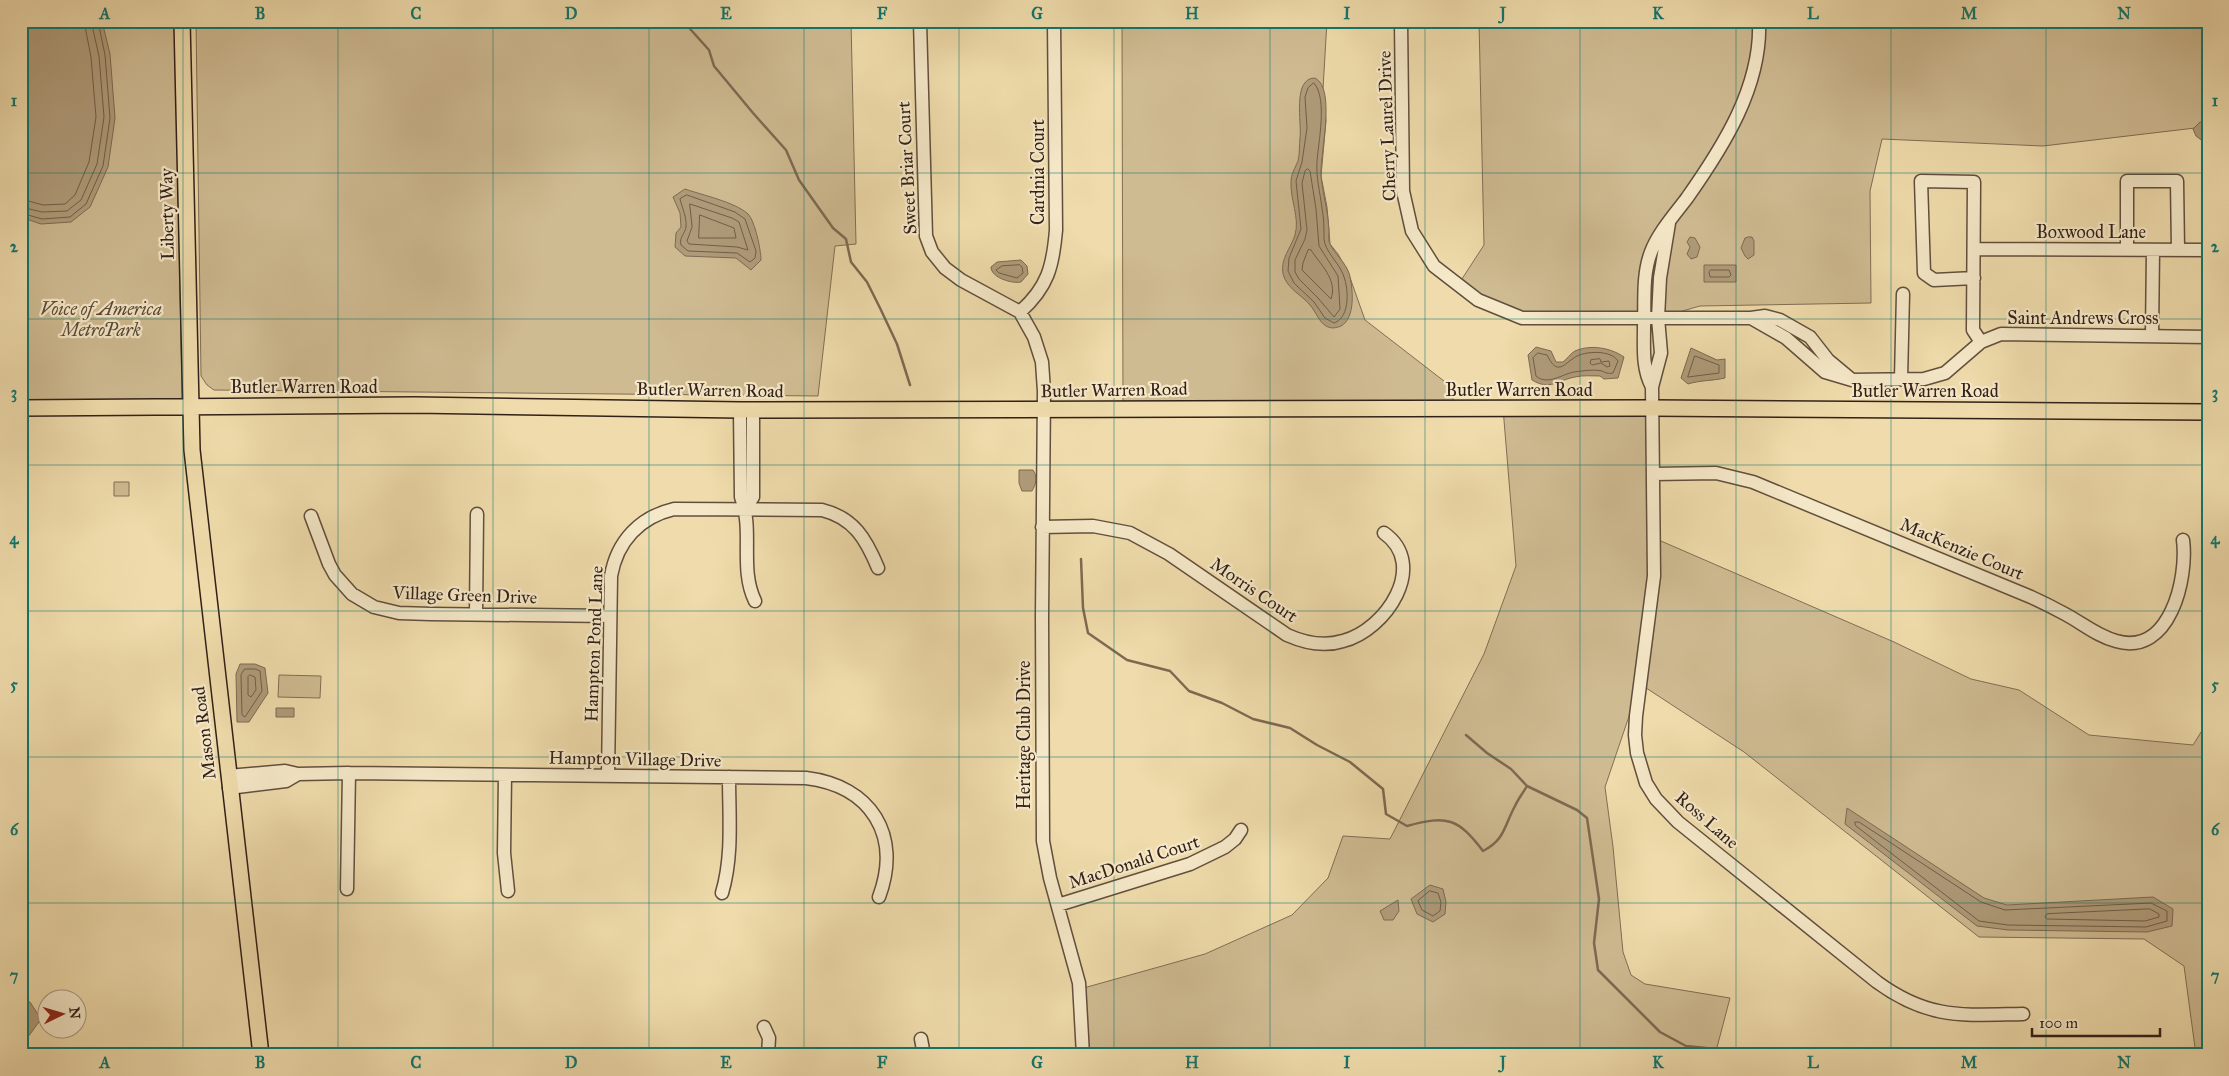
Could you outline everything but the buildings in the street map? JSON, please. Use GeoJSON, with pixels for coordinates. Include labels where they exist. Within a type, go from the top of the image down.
{"type":"FeatureCollection","features":[{"type":"Feature","properties":{"kind":"main road","name":"Liberty Way"},"geometry":{"type":"LineString","coordinates":[[182,21],[190,406]]}},
{"type":"Feature","properties":{"kind":"main road","name":"Butler Warren Road"},"geometry":{"type":"LineString","coordinates":[[21,408],[415,405],[746,410],[1652,408],[2208,412]]}},
{"type":"Feature","properties":{"kind":"main road","name":"Mason Road"},"geometry":{"type":"LineString","coordinates":[[190,406],[194,484],[261,1055]]}},
{"type":"Feature","properties":{"kind":"street","name":"Sweet Briar Court"},"geometry":{"type":"LineString","coordinates":[[920,21],[926,236],[932,252],[945,268],[961,280],[1020,312]]}},
{"type":"Feature","properties":{"kind":"street","name":"Cardnia Court"},"geometry":{"type":"LineString","coordinates":[[1020,312],[1032,301],[1047,281],[1054,256],[1056,231],[1054,21]]}},
{"type":"Feature","properties":{"kind":"street","name":"Cherry Laurel Drive"},"geometry":{"type":"LineString","coordinates":[[1400,21],[1403,192],[1412,231],[1434,266],[1478,300],[1522,318],[1645,318]]}},
{"type":"Feature","properties":{"kind":"street"},"geometry":{"type":"LineString","coordinates":[[1652,387],[1646,375],[1645,318],[1646,276],[1651,251],[1713,161],[1741,107],[1756,67],[1760,34],[1759,21]]}},
{"type":"Feature","properties":{"kind":"street"},"geometry":{"type":"LineString","coordinates":[[1974,278],[1934,280],[1924,273],[1921,181],[1974,182],[1974,278],[1973,330],[1981,342]]}},
{"type":"Feature","properties":{"kind":"street"},"geometry":{"type":"LineString","coordinates":[[2127,250],[2127,181],[2177,181],[2178,250]]}},
{"type":"Feature","properties":{"kind":"street"},"geometry":{"type":"LineString","coordinates":[[1652,387],[1661,353],[1658,318],[1660,278],[1669,223]]}},
{"type":"Feature","properties":{"kind":"street","name":"Boxwood Lane"},"geometry":{"type":"LineString","coordinates":[[1974,249],[2208,250]]}},
{"type":"Feature","properties":{"kind":"street"},"geometry":{"type":"LineString","coordinates":[[2152,336],[2153,250]]}},
{"type":"Feature","properties":{"kind":"street"},"geometry":{"type":"LineString","coordinates":[[1901,379],[1903,294]]}},
{"type":"Feature","properties":{"kind":"street"},"geometry":{"type":"LineString","coordinates":[[1020,312],[1034,337],[1042,362],[1043,410]]}},
{"type":"Feature","properties":{"kind":"street","name":"Saint Andrews Cross"},"geometry":{"type":"LineString","coordinates":[[1645,318],[1751,318],[1765,316],[1780,320],[1810,336],[1828,360],[1852,380]]}},
{"type":"Feature","properties":{"kind":"street","name":"Saint Andrews Cross"},"geometry":{"type":"LineString","coordinates":[[1751,318],[1786,338],[1825,372],[1852,380],[1924,379],[1945,373],[1981,342],[2000,334],[2208,337]]}},
{"type":"Feature","properties":{"kind":"street","name":"Ross Lane"},"geometry":{"type":"LineString","coordinates":[[1652,387],[1654,576],[1635,735],[1640,765],[1646,783],[1656,799],[1678,822],[1877,982],[1904,1000],[1924,1008],[1951,1014],[2023,1014]]}},
{"type":"Feature","properties":{"kind":"street"},"geometry":{"type":"LineString","coordinates":[[746,410],[741,497],[745,508],[746,572],[748,584],[755,602]]}},
{"type":"Feature","properties":{"kind":"street","name":"Heritage Club Drive"},"geometry":{"type":"LineString","coordinates":[[1043,410],[1042,815],[1046,860],[1079,983],[1084,1055]]}},
{"type":"Feature","properties":{"kind":"street","name":"MacKenzie Court"},"geometry":{"type":"LineString","coordinates":[[1653,474],[1716,472],[1753,482],[2031,597],[2104,637],[2124,643],[2137,642],[2148,637],[2159,630],[2167,620],[2175,603],[2182,578],[2183,540]]}},
{"type":"Feature","properties":{"kind":"street","name":"Hampton Pond Lane"},"geometry":{"type":"LineString","coordinates":[[608,776],[611,576],[616,557],[625,540],[639,525],[655,515],[674,509],[809,508],[828,511],[841,516],[861,533],[878,568]]}},
{"type":"Feature","properties":{"kind":"street"},"geometry":{"type":"LineString","coordinates":[[476,514],[476,615]]}},
{"type":"Feature","properties":{"kind":"street","name":"Village Green Drive"},"geometry":{"type":"LineString","coordinates":[[311,516],[335,575],[352,594],[380,609],[399,612],[476,615],[610,616]]}},
{"type":"Feature","properties":{"kind":"street","name":"Morris Court"},"geometry":{"type":"LineString","coordinates":[[1042,527],[1093,526],[1130,533],[1169,554],[1287,635],[1305,642],[1324,644],[1344,641],[1367,630],[1382,618],[1393,602],[1400,584],[1402,558],[1395,540],[1384,532]]}},
{"type":"Feature","properties":{"kind":"street"},"geometry":{"type":"LineString","coordinates":[[347,889],[349,773]]}},
{"type":"Feature","properties":{"kind":"street","name":"Hampton Village Drive"},"geometry":{"type":"LineString","coordinates":[[228,782],[286,780],[298,774],[349,773],[729,777],[826,780],[861,799],[874,815],[883,833],[886,865],[879,897]]}},
{"type":"Feature","properties":{"kind":"street"},"geometry":{"type":"LineString","coordinates":[[505,775],[504,853],[508,891]]}},
{"type":"Feature","properties":{"kind":"street"},"geometry":{"type":"LineString","coordinates":[[722,893],[727,875],[729,856],[729,777]]}},
{"type":"Feature","properties":{"kind":"street","name":"MacDonald Court"},"geometry":{"type":"LineString","coordinates":[[1058,905],[1190,864],[1225,847],[1235,839],[1241,830]]}},
{"type":"Feature","properties":{"kind":"street"},"geometry":{"type":"LineString","coordinates":[[764,1027],[769,1038],[768,1055]]}},
{"type":"Feature","properties":{"kind":"street"},"geometry":{"type":"LineString","coordinates":[[921,1039],[924,1055]]}},
{"type":"Feature","properties":{"kind":"green space","name":"Voice of America MetroPark"},"geometry":{"type":"Polygon","coordinates":[[[21,21],[175,21],[182,399],[21,401],[21,21]]]}},
{"type":"Feature","properties":{"kind":"green space"},"geometry":{"type":"Polygon","coordinates":[[[196,21],[851,21],[856,244],[835,246],[818,396],[214,390],[207,385],[201,376],[196,21]]]}},
{"type":"Feature","properties":{"kind":"green space"},"geometry":{"type":"Polygon","coordinates":[[[1122,21],[1327,21],[1323,89],[1326,121],[1321,176],[1327,207],[1330,244],[1348,272],[1365,320],[1453,388],[1453,409],[1123,409],[1122,21]]]}},
{"type":"Feature","properties":{"kind":"green space"},"geometry":{"type":"Polygon","coordinates":[[[1479,21],[2208,21],[2208,124],[2195,128],[2043,146],[1882,139],[1870,191],[1871,303],[1700,306],[1658,318],[1522,318],[1458,285],[1484,245],[1479,21]]]}},
{"type":"Feature","properties":{"kind":"green space"},"geometry":{"type":"Polygon","coordinates":[[[1503,408],[1652,408],[1654,538],[1894,642],[1971,679],[2019,690],[2089,735],[2193,745],[2208,721],[2208,1055],[2196,1055],[2184,966],[2144,939],[1979,937],[1744,752],[1640,684],[1605,787],[1623,952],[1631,975],[1645,984],[1730,998],[1715,1055],[1083,1055],[1080,989],[1205,954],[1292,915],[1328,878],[1343,836],[1390,839],[1484,654],[1516,566],[1503,408]]]}},
{"type":"Feature","properties":{"kind":"green space"},"geometry":{"type":"Polygon","coordinates":[[[114,482],[129,482],[129,496],[114,496],[114,482]]]}},
{"type":"Feature","properties":{"kind":"green space"},"geometry":{"type":"Polygon","coordinates":[[[279,675],[321,676],[320,698],[278,697],[279,675]]]}},
{"type":"Feature","properties":{"kind":"water"},"geometry":{"type":"Polygon","coordinates":[[[21,21],[102,21],[110,54],[115,118],[108,167],[90,207],[71,222],[41,224],[21,217],[21,21]]]}},
{"type":"Feature","properties":{"kind":"water"},"geometry":{"type":"Polygon","coordinates":[[[1315,78],[1321,85],[1325,95],[1326,109],[1321,177],[1329,241],[1345,265],[1352,286],[1352,302],[1349,316],[1341,326],[1334,328],[1324,324],[1307,301],[1291,288],[1285,279],[1282,269],[1284,258],[1296,229],[1291,182],[1299,155],[1301,93],[1303,85],[1308,80],[1315,78]]]}},
{"type":"Feature","properties":{"kind":"water"},"geometry":{"type":"Polygon","coordinates":[[[2208,121],[2208,145],[2196,136],[2193,129],[2200,122],[2208,121]]]}},
{"type":"Feature","properties":{"kind":"water"},"geometry":{"type":"Polygon","coordinates":[[[685,189],[727,202],[748,214],[759,243],[761,260],[751,270],[736,258],[685,256],[675,247],[676,233],[681,227],[680,213],[673,197],[685,189]]]}},
{"type":"Feature","properties":{"kind":"water"},"geometry":{"type":"Polygon","coordinates":[[[1690,237],[1695,238],[1700,247],[1697,257],[1691,259],[1687,254],[1690,247],[1687,242],[1690,237]]]}},
{"type":"Feature","properties":{"kind":"water"},"geometry":{"type":"Polygon","coordinates":[[[1752,237],[1754,241],[1754,255],[1748,259],[1741,248],[1745,238],[1752,237]]]}},
{"type":"Feature","properties":{"kind":"water"},"geometry":{"type":"Polygon","coordinates":[[[1021,260],[1027,266],[1028,274],[1021,282],[1003,279],[992,271],[991,267],[997,262],[1021,260]]]}},
{"type":"Feature","properties":{"kind":"water"},"geometry":{"type":"Polygon","coordinates":[[[1704,265],[1736,265],[1736,282],[1704,282],[1704,265]]]}},
{"type":"Feature","properties":{"kind":"water"},"geometry":{"type":"Polygon","coordinates":[[[1536,347],[1551,351],[1556,362],[1563,362],[1575,351],[1594,347],[1613,351],[1624,357],[1618,378],[1604,379],[1600,376],[1581,376],[1544,385],[1532,380],[1528,355],[1536,347]]]}},
{"type":"Feature","properties":{"kind":"water"},"geometry":{"type":"Polygon","coordinates":[[[1691,348],[1717,360],[1725,359],[1725,378],[1688,384],[1681,378],[1691,348]]]}},
{"type":"Feature","properties":{"kind":"water"},"geometry":{"type":"Polygon","coordinates":[[[1019,470],[1033,470],[1036,475],[1036,481],[1032,491],[1022,491],[1019,483],[1019,470]]]}},
{"type":"Feature","properties":{"kind":"water"},"geometry":{"type":"Polygon","coordinates":[[[240,664],[255,664],[265,668],[268,693],[249,722],[237,722],[236,674],[240,664]]]}},
{"type":"Feature","properties":{"kind":"water"},"geometry":{"type":"Polygon","coordinates":[[[276,708],[294,708],[294,717],[276,717],[276,708]]]}},
{"type":"Feature","properties":{"kind":"water"},"geometry":{"type":"Polygon","coordinates":[[[1847,808],[1984,898],[2007,905],[2153,897],[2173,909],[2172,926],[2147,932],[2008,930],[1977,926],[1845,824],[1847,808]]]}},
{"type":"Feature","properties":{"kind":"water"},"geometry":{"type":"Polygon","coordinates":[[[1430,885],[1443,889],[1446,902],[1445,914],[1433,922],[1417,914],[1411,899],[1430,885]]]}},
{"type":"Feature","properties":{"kind":"water"},"geometry":{"type":"Polygon","coordinates":[[[1398,900],[1399,911],[1393,920],[1384,920],[1380,911],[1398,900]]]}},
{"type":"Feature","properties":{"kind":"water"},"geometry":{"type":"Polygon","coordinates":[[[30,1002],[38,1014],[38,1023],[28,1037],[21,1041],[21,1003],[30,1002]]]}},
{"type":"Feature","properties":{"kind":"waterway"},"geometry":{"type":"LineString","coordinates":[[683,21],[709,50],[714,66],[786,150],[799,180],[833,228],[846,239],[851,262],[867,282],[880,308],[897,344],[910,385]]}},
{"type":"Feature","properties":{"kind":"waterway"},"geometry":{"type":"LineString","coordinates":[[1081,559],[1083,608],[1088,633],[1127,660],[1170,671],[1189,691],[1222,703],[1253,719],[1290,728],[1350,762],[1383,789],[1386,814],[1407,826],[1442,820],[1451,822],[1466,832],[1483,851],[1500,837],[1516,803],[1527,786]]}},
{"type":"Feature","properties":{"kind":"waterway"},"geometry":{"type":"LineString","coordinates":[[1466,735],[1487,753],[1511,769],[1527,786],[1577,810],[1587,818],[1599,899],[1594,943],[1598,970],[1660,1032],[1686,1046],[1706,1048],[1732,1055]]}}]}
